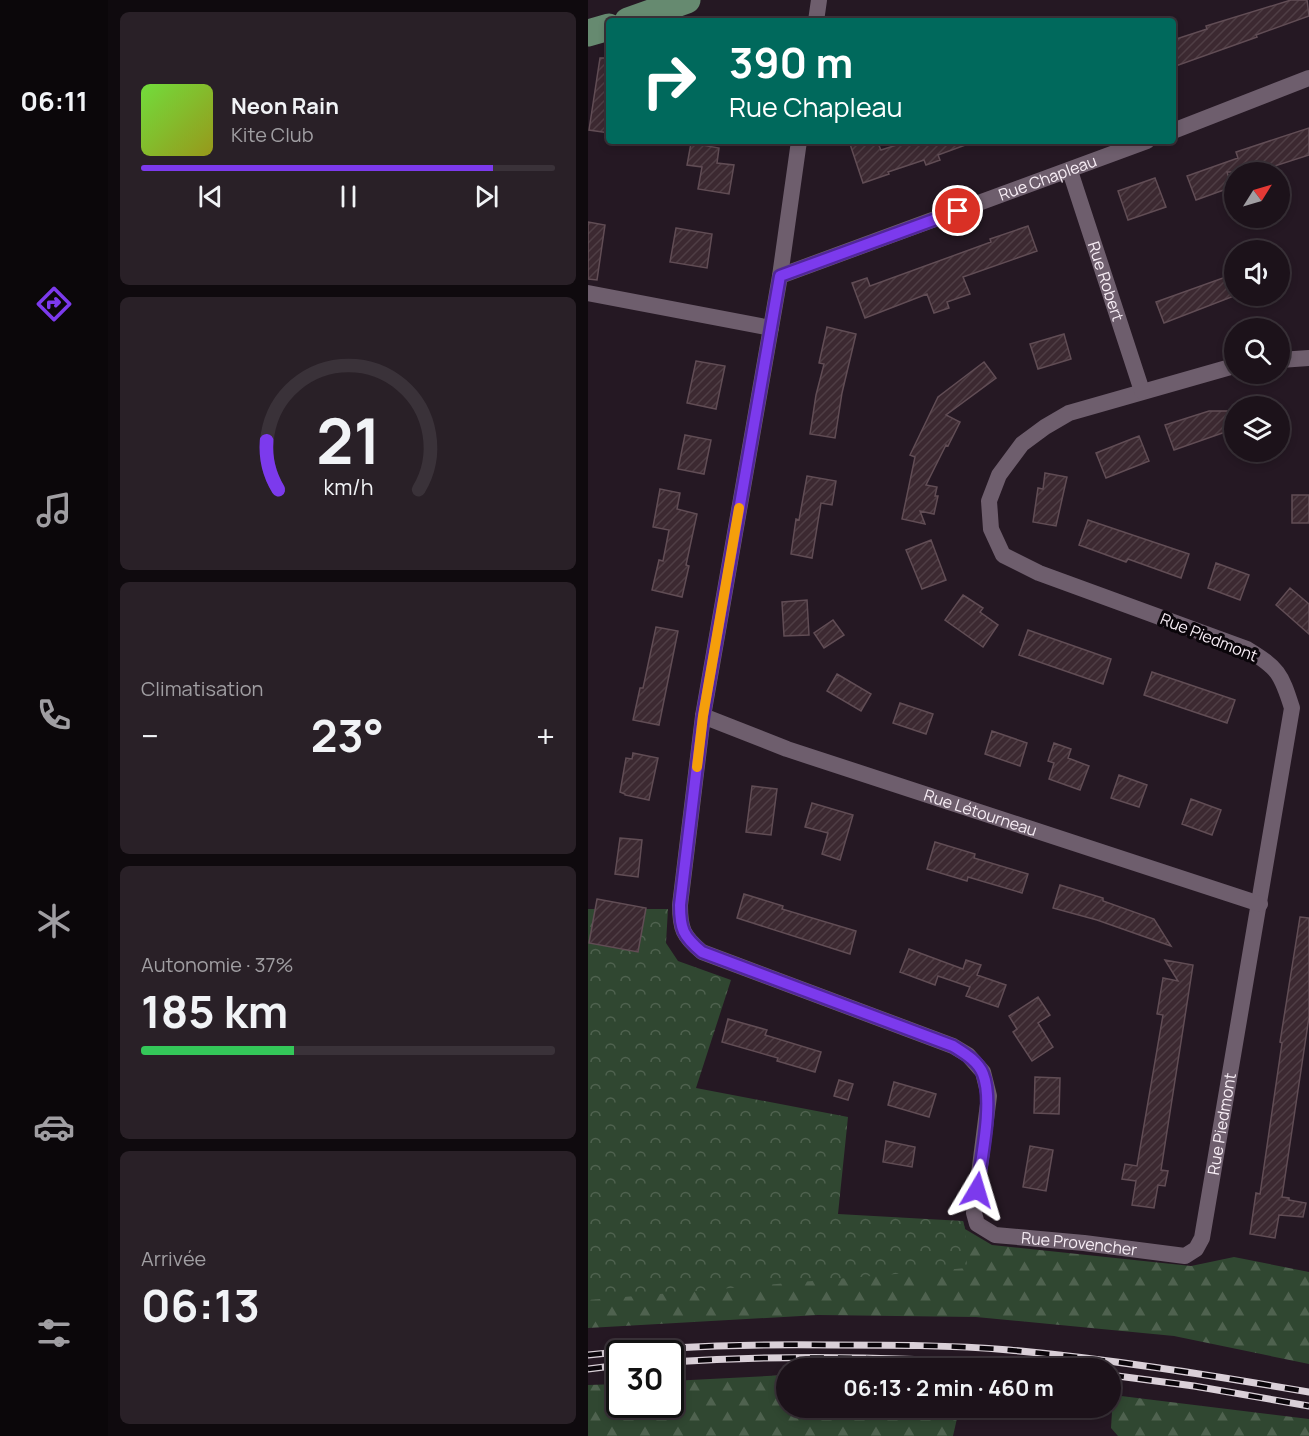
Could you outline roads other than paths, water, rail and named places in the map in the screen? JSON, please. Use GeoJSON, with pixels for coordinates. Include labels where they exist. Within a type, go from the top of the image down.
{"type":"FeatureCollection","features":[{"type":"Feature","properties":{"kind":"main road"},"geometry":{"type":"LineString","coordinates":[[636,18],[687,0]]}},
{"type":"Feature","properties":{"kind":"main road"},"geometry":{"type":"LineString","coordinates":[[588,33],[606,28]]}},
{"type":"Feature","properties":{"kind":"street"},"geometry":{"type":"LineString","coordinates":[[816,18],[819,0]]}},
{"type":"Feature","properties":{"kind":"street"},"geometry":{"type":"LineString","coordinates":[[1176,130],[1309,78]]}},
{"type":"Feature","properties":{"kind":"street"},"geometry":{"type":"LineString","coordinates":[[703,716],[780,276],[799,144]]}},
{"type":"Feature","properties":{"kind":"street","name":"Rue Chapleau"},"geometry":{"type":"LineString","coordinates":[[780,276],[1139,144]]}},
{"type":"Feature","properties":{"kind":"street","name":"Rue Robert"},"geometry":{"type":"LineString","coordinates":[[1070,171],[1143,391]]}},
{"type":"Feature","properties":{"kind":"street"},"geometry":{"type":"LineString","coordinates":[[588,293],[771,328]]}},
{"type":"Feature","properties":{"kind":"street"},"geometry":{"type":"LineString","coordinates":[[1290,359],[1309,358]]}},
{"type":"Feature","properties":{"kind":"street","name":"Rue Piedmont"},"geometry":{"type":"LineString","coordinates":[[1185,1256],[1196,1249],[1202,1238],[1292,708],[1283,680],[1271,663],[1247,649],[1039,573],[1003,555],[991,529],[990,501],[999,475],[1022,444],[1069,413],[1224,369]]}},
{"type":"Feature","properties":{"kind":"street","name":"Rue Létourneau"},"geometry":{"type":"LineString","coordinates":[[703,716],[787,749],[1260,904]]}},
{"type":"Feature","properties":{"kind":"street","name":"Rue Provencher"},"geometry":{"type":"LineString","coordinates":[[703,716],[680,905],[680,924],[687,940],[702,952],[953,1046],[968,1055],[982,1072],[989,1096],[974,1213],[977,1224],[995,1234],[1185,1256]]}},
{"type":"Feature","properties":{"kind":"railway"},"geometry":{"type":"LineString","coordinates":[[588,1355],[741,1345],[965,1347],[1122,1363],[1309,1392]]}},
{"type":"Feature","properties":{"kind":"railway"},"geometry":{"type":"LineString","coordinates":[[684,1361],[810,1357],[857,1358]]}},
{"type":"Feature","properties":{"kind":"railway"},"geometry":{"type":"LineString","coordinates":[[588,1369],[606,1367]]}},
{"type":"Feature","properties":{"kind":"railway"},"geometry":{"type":"LineString","coordinates":[[1121,1376],[1194,1386],[1309,1406]]}}]}
